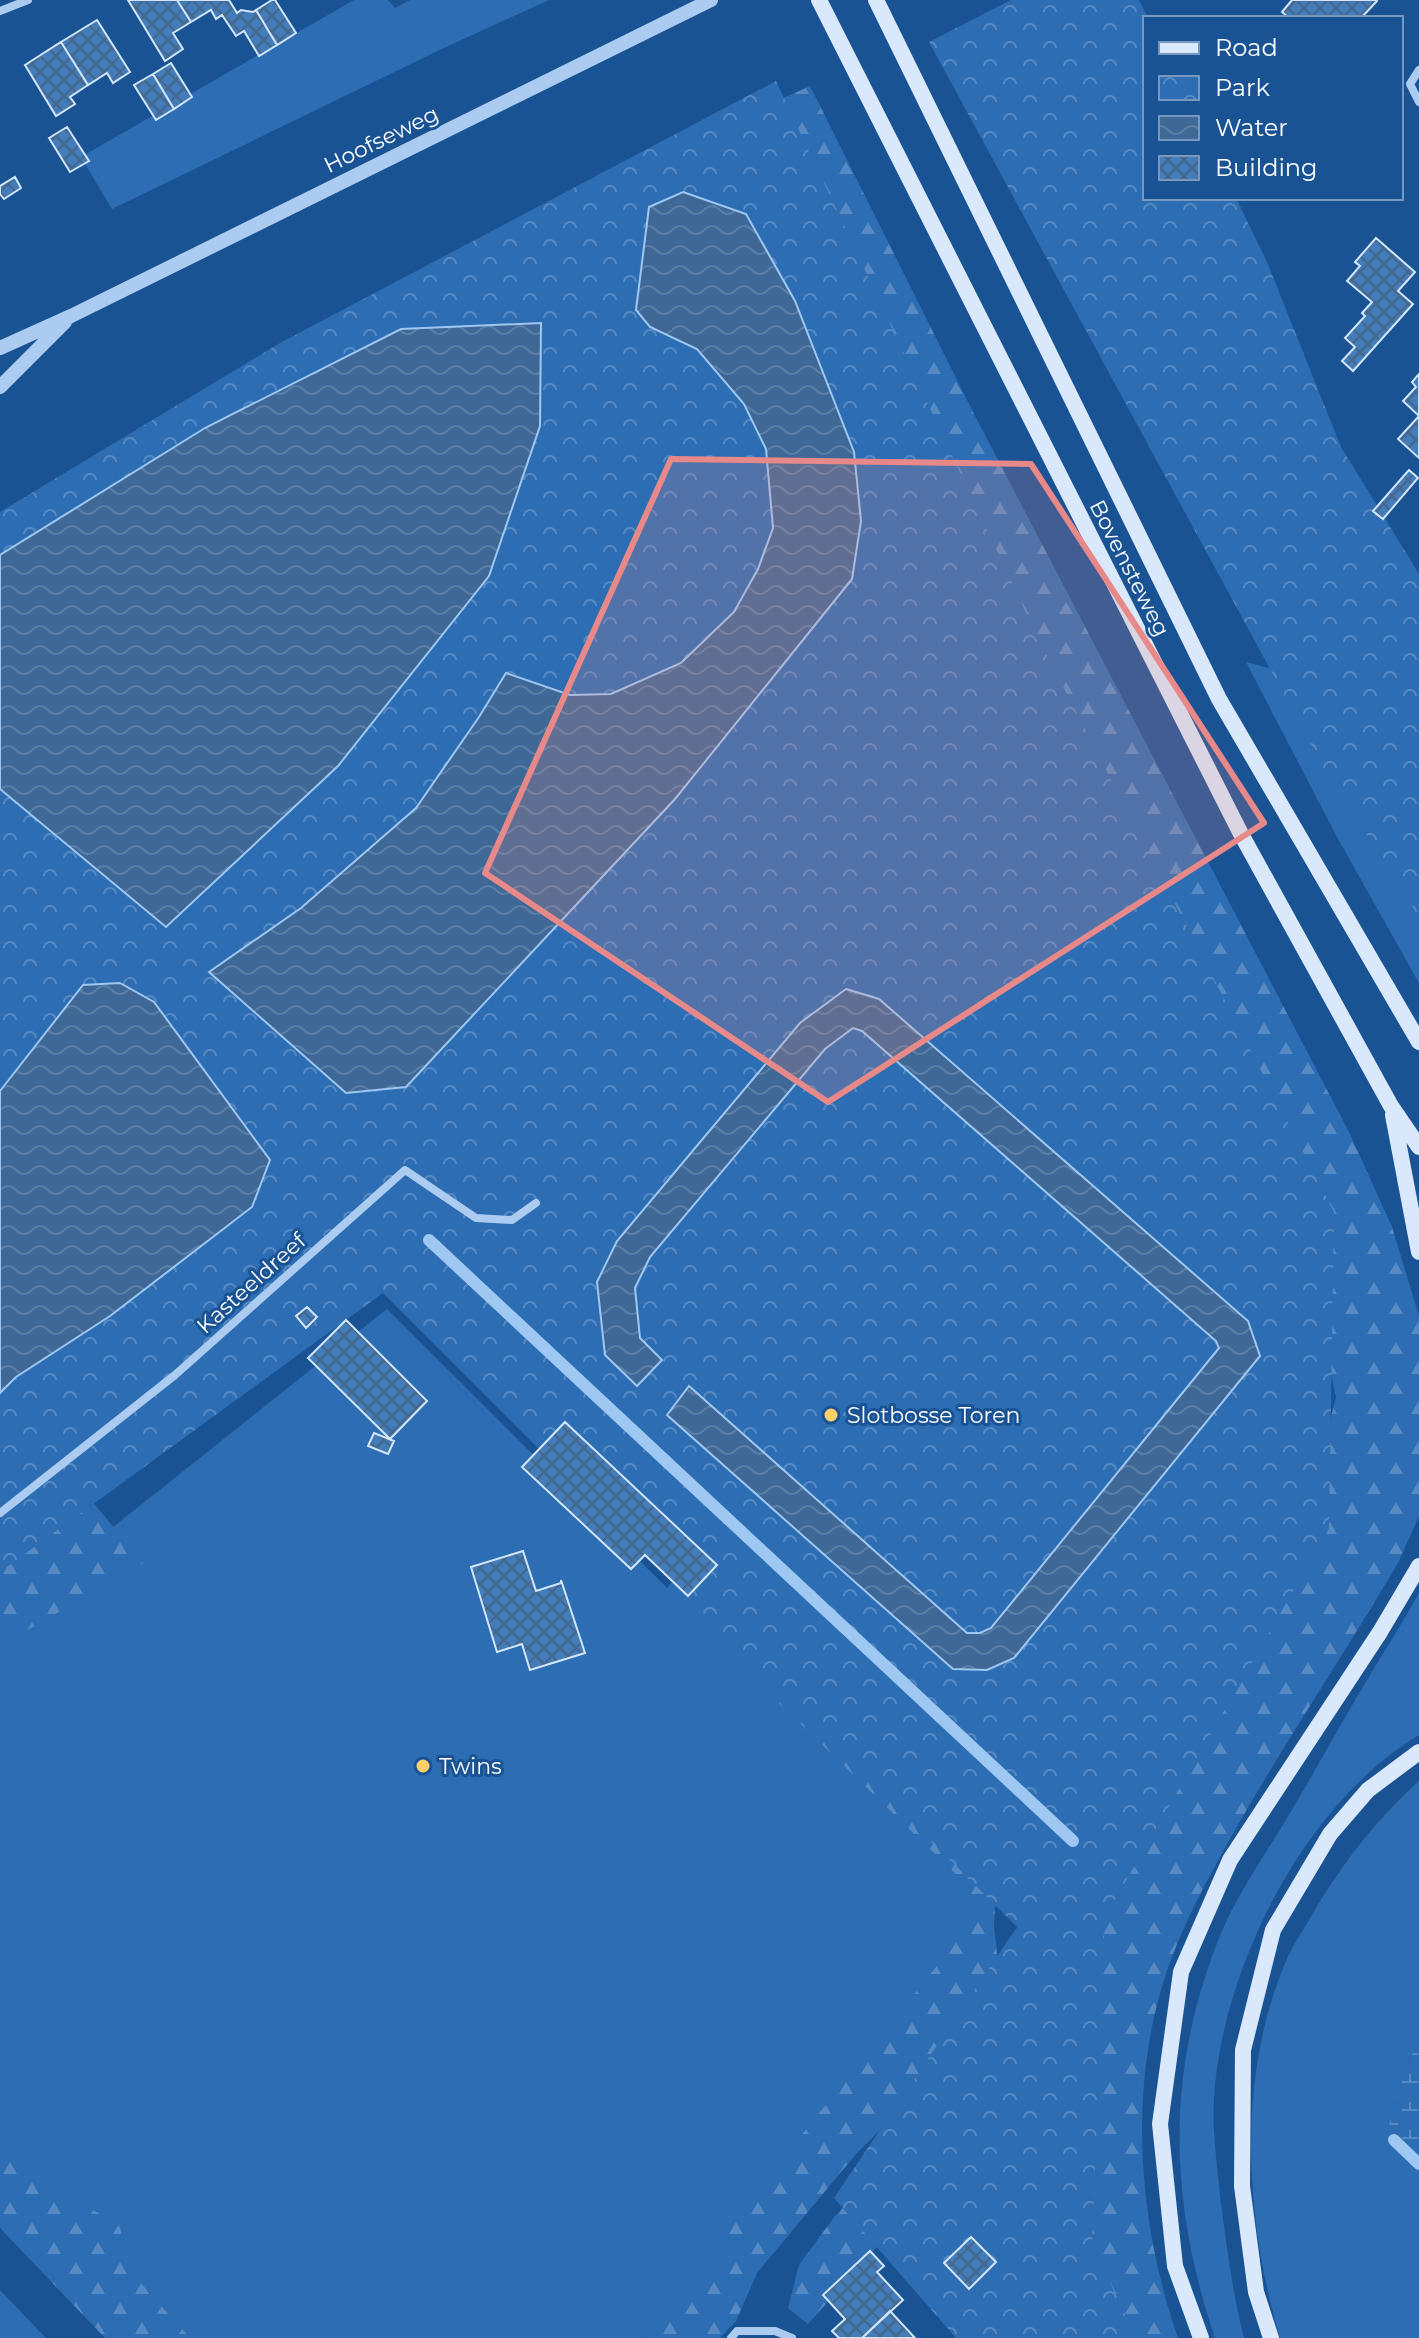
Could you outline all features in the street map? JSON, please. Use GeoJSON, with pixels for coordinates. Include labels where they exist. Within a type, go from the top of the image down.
{"type":"FeatureCollection","features":[{"type":"Feature","properties":{"kind":"main road","name":"Bovensteweg"},"geometry":{"type":"LineString","coordinates":[[819,0],[1241,834],[1391,1106],[1419,1147]]}},
{"type":"Feature","properties":{"kind":"main road","name":"Bovensteweg"},"geometry":{"type":"LineString","coordinates":[[876,0],[1219,699],[1419,1042]]}},
{"type":"Feature","properties":{"kind":"main road"},"geometry":{"type":"LineString","coordinates":[[1391,1106],[1419,1252]]}},
{"type":"Feature","properties":{"kind":"main road"},"geometry":{"type":"LineString","coordinates":[[1201,2338],[1175,2266],[1160,2124],[1181,1972],[1230,1860],[1372,1645],[1419,1566]]}},
{"type":"Feature","properties":{"kind":"main road"},"geometry":{"type":"LineString","coordinates":[[1271,2338],[1256,2292],[1242,2186],[1243,2050],[1273,1930],[1330,1834],[1368,1790],[1419,1752]]}},
{"type":"Feature","properties":{"kind":"street"},"geometry":{"type":"LineString","coordinates":[[0,11],[28,0]]}},
{"type":"Feature","properties":{"kind":"street","name":"Hoofseweg"},"geometry":{"type":"LineString","coordinates":[[0,348],[71,316],[711,0]]}},
{"type":"Feature","properties":{"kind":"street"},"geometry":{"type":"LineString","coordinates":[[1419,70],[1410,84],[1419,102]]}},
{"type":"Feature","properties":{"kind":"street","name":"Hoofseweg"},"geometry":{"type":"LineString","coordinates":[[0,387],[71,316]]}},
{"type":"Feature","properties":{"kind":"street","name":"Kasteeldreef"},"geometry":{"type":"LineString","coordinates":[[0,1513],[175,1375],[405,1170],[476,1218],[512,1220],[536,1203]]}},
{"type":"Feature","properties":{"kind":"street"},"geometry":{"type":"LineString","coordinates":[[734,2334],[775,2331],[792,2338]]}},
{"type":"Feature","properties":{"kind":"highlighted area"},"geometry":{"type":"Polygon","coordinates":[[[671,459],[1031,464],[1264,823],[828,1102],[485,873],[671,459]]]}},
{"type":"Feature","properties":{"kind":"green space"},"geometry":{"type":"Polygon","coordinates":[[[354,0],[388,0],[395,8],[410,0],[549,0],[112,209],[81,157],[354,0]]]}},
{"type":"Feature","properties":{"kind":"green space"},"geometry":{"type":"Polygon","coordinates":[[[1011,0],[1139,0],[1147,16],[1143,16],[1143,200],[1237,200],[1267,262],[1341,447],[1419,574],[1419,917],[1324,768],[929,42],[1011,0]]]}},
{"type":"Feature","properties":{"kind":"green space"},"geometry":{"type":"Polygon","coordinates":[[[776,81],[1036,634],[1334,1212],[1329,1529],[1105,1917],[1092,2244],[1136,2338],[956,2338],[834,2198],[1017,1927],[383,1293],[0,1572],[0,512],[280,343],[776,81]]]}},
{"type":"Feature","properties":{"kind":"green space"},"geometry":{"type":"Polygon","coordinates":[[[810,86],[974,414],[1349,1132],[1392,1227],[1419,1316],[1419,1516],[1398,1563],[1211,1873],[1172,1958],[1153,2024],[1142,2114],[1143,2160],[1154,2251],[1178,2338],[999,2338],[884,2239],[808,2324],[788,2308],[799,2265],[835,2216],[919,2129],[1325,1442],[1336,1397],[1325,1346],[739,118],[810,86]]]}},
{"type":"Feature","properties":{"kind":"green space"},"geometry":{"type":"Polygon","coordinates":[[[1246,662],[1332,685],[1419,837],[1419,983],[1337,837],[1246,662]]]}},
{"type":"Feature","properties":{"kind":"green space","name":"Twins"},"geometry":{"type":"Polygon","coordinates":[[[387,1309],[667,1588],[691,1559],[707,1573],[682,1604],[994,1915],[718,2243],[726,2250],[643,2338],[159,2338],[0,2175],[0,1617],[387,1309]]]}},
{"type":"Feature","properties":{"kind":"green space"},"geometry":{"type":"Polygon","coordinates":[[[83,1490],[143,1563],[0,1646],[0,1556],[83,1490]]]}},
{"type":"Feature","properties":{"kind":"green space"},"geometry":{"type":"Polygon","coordinates":[[[707,1573],[997,1881],[994,1926],[1003,2007],[856,2154],[757,2273],[736,2321],[720,2338],[643,2338],[725,2250],[716,2242],[973,1921],[964,1882],[679,1606],[707,1573]]]}},
{"type":"Feature","properties":{"kind":"green space"},"geometry":{"type":"Polygon","coordinates":[[[1419,1593],[1419,1735],[1378,1765],[1340,1802],[1306,1845],[1277,1893],[1252,1944],[1233,1996],[1220,2048],[1214,2122],[1227,2249],[1244,2338],[1215,2338],[1189,2239],[1182,2190],[1181,2093],[1199,1996],[1216,1946],[1238,1898],[1419,1593]]]}},
{"type":"Feature","properties":{"kind":"green space"},"geometry":{"type":"Polygon","coordinates":[[[1419,1781],[1419,2041],[1406,2067],[1419,2170],[1419,2338],[1280,2338],[1259,2245],[1251,2149],[1259,2053],[1270,2006],[1289,1954],[1327,1890],[1376,1825],[1419,1781]]]}},
{"type":"Feature","properties":{"kind":"green space"},"geometry":{"type":"Polygon","coordinates":[[[1419,2041],[1419,2170],[1385,2139],[1406,2067],[1419,2041]]]}},
{"type":"Feature","properties":{"kind":"green space"},"geometry":{"type":"Polygon","coordinates":[[[0,2146],[14,2159],[120,2227],[129,2270],[190,2338],[105,2338],[0,2228],[0,2146]]]}},
{"type":"Feature","properties":{"kind":"green space"},"geometry":{"type":"Polygon","coordinates":[[[0,2290],[42,2334],[46,2338],[0,2338],[0,2290]]]}},
{"type":"Feature","properties":{"kind":"water"},"geometry":{"type":"Polygon","coordinates":[[[683,192],[746,214],[795,301],[854,452],[861,521],[852,579],[675,799],[406,1087],[346,1093],[209,972],[301,908],[416,808],[506,673],[570,695],[611,694],[681,663],[734,612],[758,569],[773,528],[766,449],[744,404],[697,349],[650,327],[636,310],[649,207],[683,192]]]}},
{"type":"Feature","properties":{"kind":"water"},"geometry":{"type":"Polygon","coordinates":[[[541,323],[540,426],[489,576],[338,766],[166,927],[0,789],[0,555],[205,428],[401,329],[541,323]]]}},
{"type":"Feature","properties":{"kind":"water"},"geometry":{"type":"Polygon","coordinates":[[[120,983],[154,1002],[270,1160],[252,1207],[110,1316],[16,1377],[0,1393],[0,1091],[83,985],[120,983]]]}},
{"type":"Feature","properties":{"kind":"water"},"geometry":{"type":"Polygon","coordinates":[[[846,989],[879,999],[1248,1321],[1260,1356],[1014,1658],[987,1670],[953,1669],[667,1415],[689,1386],[967,1633],[980,1633],[991,1628],[1219,1348],[1216,1341],[862,1031],[853,1028],[825,1049],[650,1257],[635,1288],[640,1338],[662,1360],[637,1386],[605,1355],[597,1282],[617,1241],[800,1023],[846,989]]]}},
{"type":"Feature","properties":{"kind":"building"},"geometry":{"type":"Polygon","coordinates":[[[128,0],[177,0],[191,22],[173,33],[183,49],[165,61],[128,0]]]}},
{"type":"Feature","properties":{"kind":"building"},"geometry":{"type":"Polygon","coordinates":[[[177,0],[229,0],[237,13],[256,10],[277,45],[259,56],[244,31],[236,36],[222,15],[216,19],[211,10],[191,22],[177,0]]]}},
{"type":"Feature","properties":{"kind":"building"},"geometry":{"type":"Polygon","coordinates":[[[275,0],[296,33],[277,45],[256,10],[275,0]]]}},
{"type":"Feature","properties":{"kind":"building"},"geometry":{"type":"Polygon","coordinates":[[[1292,0],[1377,1],[1363,16],[1287,16],[1282,12],[1292,0]]]}},
{"type":"Feature","properties":{"kind":"building"},"geometry":{"type":"Polygon","coordinates":[[[97,20],[130,72],[113,83],[107,73],[88,85],[61,42],[97,20]]]}},
{"type":"Feature","properties":{"kind":"building"},"geometry":{"type":"Polygon","coordinates":[[[61,42],[88,85],[70,97],[75,104],[56,116],[25,65],[61,42]]]}},
{"type":"Feature","properties":{"kind":"building"},"geometry":{"type":"Polygon","coordinates":[[[171,63],[192,97],[174,109],[153,74],[171,63]]]}},
{"type":"Feature","properties":{"kind":"building"},"geometry":{"type":"Polygon","coordinates":[[[153,74],[174,109],[156,120],[134,85],[153,74]]]}},
{"type":"Feature","properties":{"kind":"building"},"geometry":{"type":"Polygon","coordinates":[[[67,127],[89,161],[70,172],[49,138],[67,127]]]}},
{"type":"Feature","properties":{"kind":"building"},"geometry":{"type":"Polygon","coordinates":[[[15,177],[21,188],[4,199],[0,186],[15,177]]]}},
{"type":"Feature","properties":{"kind":"building"},"geometry":{"type":"Polygon","coordinates":[[[1376,238],[1415,272],[1398,291],[1413,304],[1353,371],[1342,361],[1355,347],[1345,338],[1365,316],[1362,313],[1372,302],[1347,281],[1360,266],[1355,262],[1376,238]]]}},
{"type":"Feature","properties":{"kind":"building"},"geometry":{"type":"Polygon","coordinates":[[[1419,374],[1419,416],[1403,401],[1416,387],[1412,382],[1419,374]]]}},
{"type":"Feature","properties":{"kind":"building"},"geometry":{"type":"Polygon","coordinates":[[[1419,416],[1419,458],[1398,439],[1419,416]]]}},
{"type":"Feature","properties":{"kind":"building"},"geometry":{"type":"Polygon","coordinates":[[[1409,470],[1418,478],[1383,519],[1373,511],[1409,470]]]}},
{"type":"Feature","properties":{"kind":"building"},"geometry":{"type":"Polygon","coordinates":[[[307,1307],[317,1317],[306,1328],[296,1316],[307,1307]]]}},
{"type":"Feature","properties":{"kind":"building"},"geometry":{"type":"Polygon","coordinates":[[[346,1320],[427,1401],[390,1439],[308,1358],[346,1320]]]}},
{"type":"Feature","properties":{"kind":"building"},"geometry":{"type":"Polygon","coordinates":[[[565,1422],[717,1565],[688,1596],[645,1555],[631,1569],[522,1467],[565,1422]]]}},
{"type":"Feature","properties":{"kind":"building"},"geometry":{"type":"Polygon","coordinates":[[[374,1433],[394,1441],[388,1454],[368,1446],[374,1433]]]}},
{"type":"Feature","properties":{"kind":"building"},"geometry":{"type":"Polygon","coordinates":[[[523,1551],[536,1591],[561,1583],[561,1580],[585,1653],[530,1670],[522,1644],[497,1652],[471,1567],[523,1551]]]}},
{"type":"Feature","properties":{"kind":"building"},"geometry":{"type":"Polygon","coordinates":[[[971,2237],[996,2262],[969,2289],[944,2263],[971,2237]]]}},
{"type":"Feature","properties":{"kind":"building"},"geometry":{"type":"Polygon","coordinates":[[[870,2251],[884,2266],[877,2272],[903,2300],[862,2338],[839,2338],[832,2331],[845,2319],[823,2295],[870,2251]]]}},
{"type":"Feature","properties":{"kind":"building"},"geometry":{"type":"Polygon","coordinates":[[[890,2311],[915,2338],[862,2338],[890,2311]]]}},
{"type":"Feature","properties":{"kind":"waterway"},"geometry":{"type":"LineString","coordinates":[[429,1240],[1073,1841]]}},
{"type":"Feature","properties":{"kind":"waterway"},"geometry":{"type":"LineString","coordinates":[[1394,2140],[1419,2164]]}},
{"type":"Feature","properties":{"kind":"place","name":"Slotbosse Toren"},"geometry":{"type":"Point","coordinates":[831,1415]}},
{"type":"Feature","properties":{"kind":"place","name":"Twins"},"geometry":{"type":"Point","coordinates":[423,1766]}}]}
